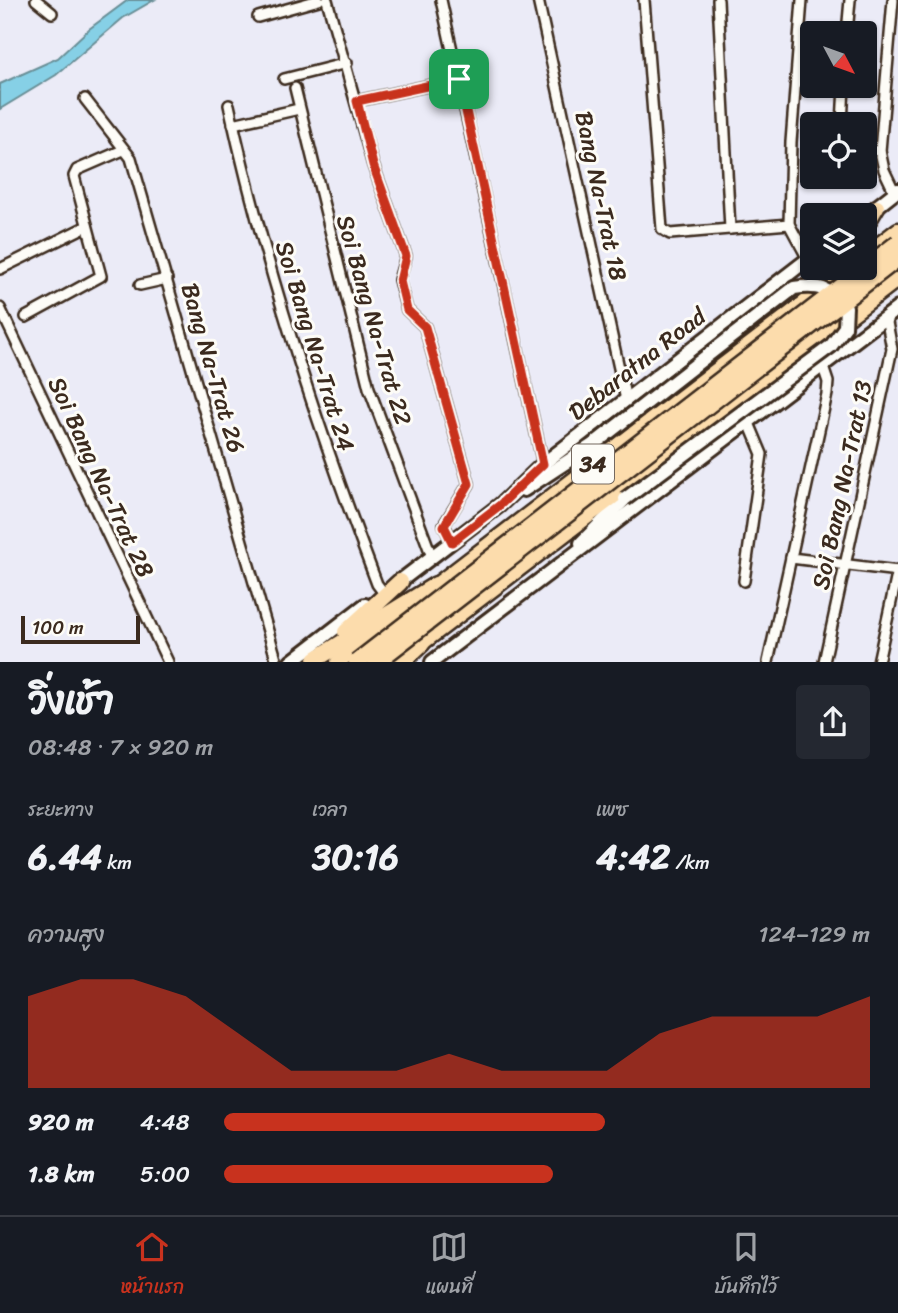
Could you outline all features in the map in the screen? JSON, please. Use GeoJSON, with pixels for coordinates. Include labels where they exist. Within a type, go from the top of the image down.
{"type":"FeatureCollection","features":[{"type":"Feature","properties":{"kind":"highway"},"geometry":{"type":"LineString","coordinates":[[877,246],[898,230]]}},
{"type":"Feature","properties":{"kind":"highway"},"geometry":{"type":"LineString","coordinates":[[357,662],[898,243]]}},
{"type":"Feature","properties":{"kind":"highway"},"geometry":{"type":"LineString","coordinates":[[376,662],[898,258]]}},
{"type":"Feature","properties":{"kind":"highway","name":"34"},"geometry":{"type":"LineString","coordinates":[[422,643],[898,279]]}},
{"type":"Feature","properties":{"kind":"highway","name":"34"},"geometry":{"type":"LineString","coordinates":[[338,662],[831,280]]}},
{"type":"Feature","properties":{"kind":"highway"},"geometry":{"type":"LineString","coordinates":[[314,660],[400,582]]}},
{"type":"Feature","properties":{"kind":"highway"},"geometry":{"type":"LineString","coordinates":[[314,660],[436,585]]}},
{"type":"Feature","properties":{"kind":"highway"},"geometry":{"type":"LineString","coordinates":[[399,662],[422,643]]}},
{"type":"Feature","properties":{"kind":"main road"},"geometry":{"type":"LineString","coordinates":[[877,207],[897,192]]}},
{"type":"Feature","properties":{"kind":"main road","name":"Debaratna Road"},"geometry":{"type":"LineString","coordinates":[[291,662],[500,505],[543,464],[800,266]]}},
{"type":"Feature","properties":{"kind":"main road"},"geometry":{"type":"LineString","coordinates":[[500,505],[594,444],[794,288],[812,285],[832,291],[846,307],[845,327],[831,346],[625,499],[562,565]]}},
{"type":"Feature","properties":{"kind":"main road","name":"34"},"geometry":{"type":"LineString","coordinates":[[432,662],[898,308]]}},
{"type":"Feature","properties":{"kind":"street"},"geometry":{"type":"LineString","coordinates":[[36,0],[52,13]]}},
{"type":"Feature","properties":{"kind":"street"},"geometry":{"type":"LineString","coordinates":[[258,17],[319,0]]}},
{"type":"Feature","properties":{"kind":"street"},"geometry":{"type":"LineString","coordinates":[[327,0],[347,63],[373,165],[406,256],[400,274],[404,299],[410,314],[425,327],[469,484],[444,526],[452,542]]}},
{"type":"Feature","properties":{"kind":"street"},"geometry":{"type":"LineString","coordinates":[[441,0],[543,464]]}},
{"type":"Feature","properties":{"kind":"street","name":"Bang Na-Trat 18"},"geometry":{"type":"LineString","coordinates":[[538,0],[626,400]]}},
{"type":"Feature","properties":{"kind":"street"},"geometry":{"type":"LineString","coordinates":[[644,0],[662,229],[670,234],[789,224]]}},
{"type":"Feature","properties":{"kind":"street"},"geometry":{"type":"LineString","coordinates":[[718,0],[730,229]]}},
{"type":"Feature","properties":{"kind":"street"},"geometry":{"type":"LineString","coordinates":[[800,242],[789,224],[791,142],[802,0]]}},
{"type":"Feature","properties":{"kind":"street"},"geometry":{"type":"LineString","coordinates":[[848,21],[850,0]]}},
{"type":"Feature","properties":{"kind":"street"},"geometry":{"type":"LineString","coordinates":[[893,0],[880,151],[884,170],[897,192]]}},
{"type":"Feature","properties":{"kind":"street"},"geometry":{"type":"LineString","coordinates":[[284,79],[347,63]]}},
{"type":"Feature","properties":{"kind":"street"},"geometry":{"type":"LineString","coordinates":[[357,101],[459,79]]}},
{"type":"Feature","properties":{"kind":"street","name":"Soi Bang Na-Trat 22"},"geometry":{"type":"LineString","coordinates":[[295,89],[369,388],[432,557]]}},
{"type":"Feature","properties":{"kind":"street","name":"Bang Na-Trat 26"},"geometry":{"type":"LineString","coordinates":[[85,99],[131,158],[277,662]]}},
{"type":"Feature","properties":{"kind":"street","name":"Soi Bang Na-Trat 24"},"geometry":{"type":"LineString","coordinates":[[229,105],[285,326],[331,464],[377,584],[383,592]]}},
{"type":"Feature","properties":{"kind":"street"},"geometry":{"type":"LineString","coordinates":[[233,124],[299,109]]}},
{"type":"Feature","properties":{"kind":"street"},"geometry":{"type":"LineString","coordinates":[[26,317],[101,276],[74,176],[77,170],[123,150]]}},
{"type":"Feature","properties":{"kind":"street"},"geometry":{"type":"LineString","coordinates":[[0,267],[87,226]]}},
{"type":"Feature","properties":{"kind":"street"},"geometry":{"type":"LineString","coordinates":[[140,285],[167,279]]}},
{"type":"Feature","properties":{"kind":"street","name":"Soi Bang Na-Trat 28"},"geometry":{"type":"LineString","coordinates":[[0,308],[168,662]]}},
{"type":"Feature","properties":{"kind":"street","name":"Soi Bang Na-Trat 13"},"geometry":{"type":"LineString","coordinates":[[824,662],[892,349],[886,317]]}},
{"type":"Feature","properties":{"kind":"street"},"geometry":{"type":"LineString","coordinates":[[768,662],[827,394],[828,382],[823,367]]}},
{"type":"Feature","properties":{"kind":"street"},"geometry":{"type":"LineString","coordinates":[[744,581],[762,454],[749,422]]}},
{"type":"Feature","properties":{"kind":"street"},"geometry":{"type":"LineString","coordinates":[[791,558],[898,571],[878,662]]}},
{"type":"Feature","properties":{"kind":"water"},"geometry":{"type":"Polygon","coordinates":[[[128,0],[154,0],[123,18],[56,75],[0,109],[0,84],[58,58],[89,29],[128,0]]]}},
{"type":"Feature","properties":{"kind":"route"},"geometry":{"type":"LineString","coordinates":[[459,79],[543,464],[500,505],[452,542],[444,526],[469,484],[425,327],[407,310],[400,281],[406,256],[373,165],[357,101],[459,79]]}}]}
